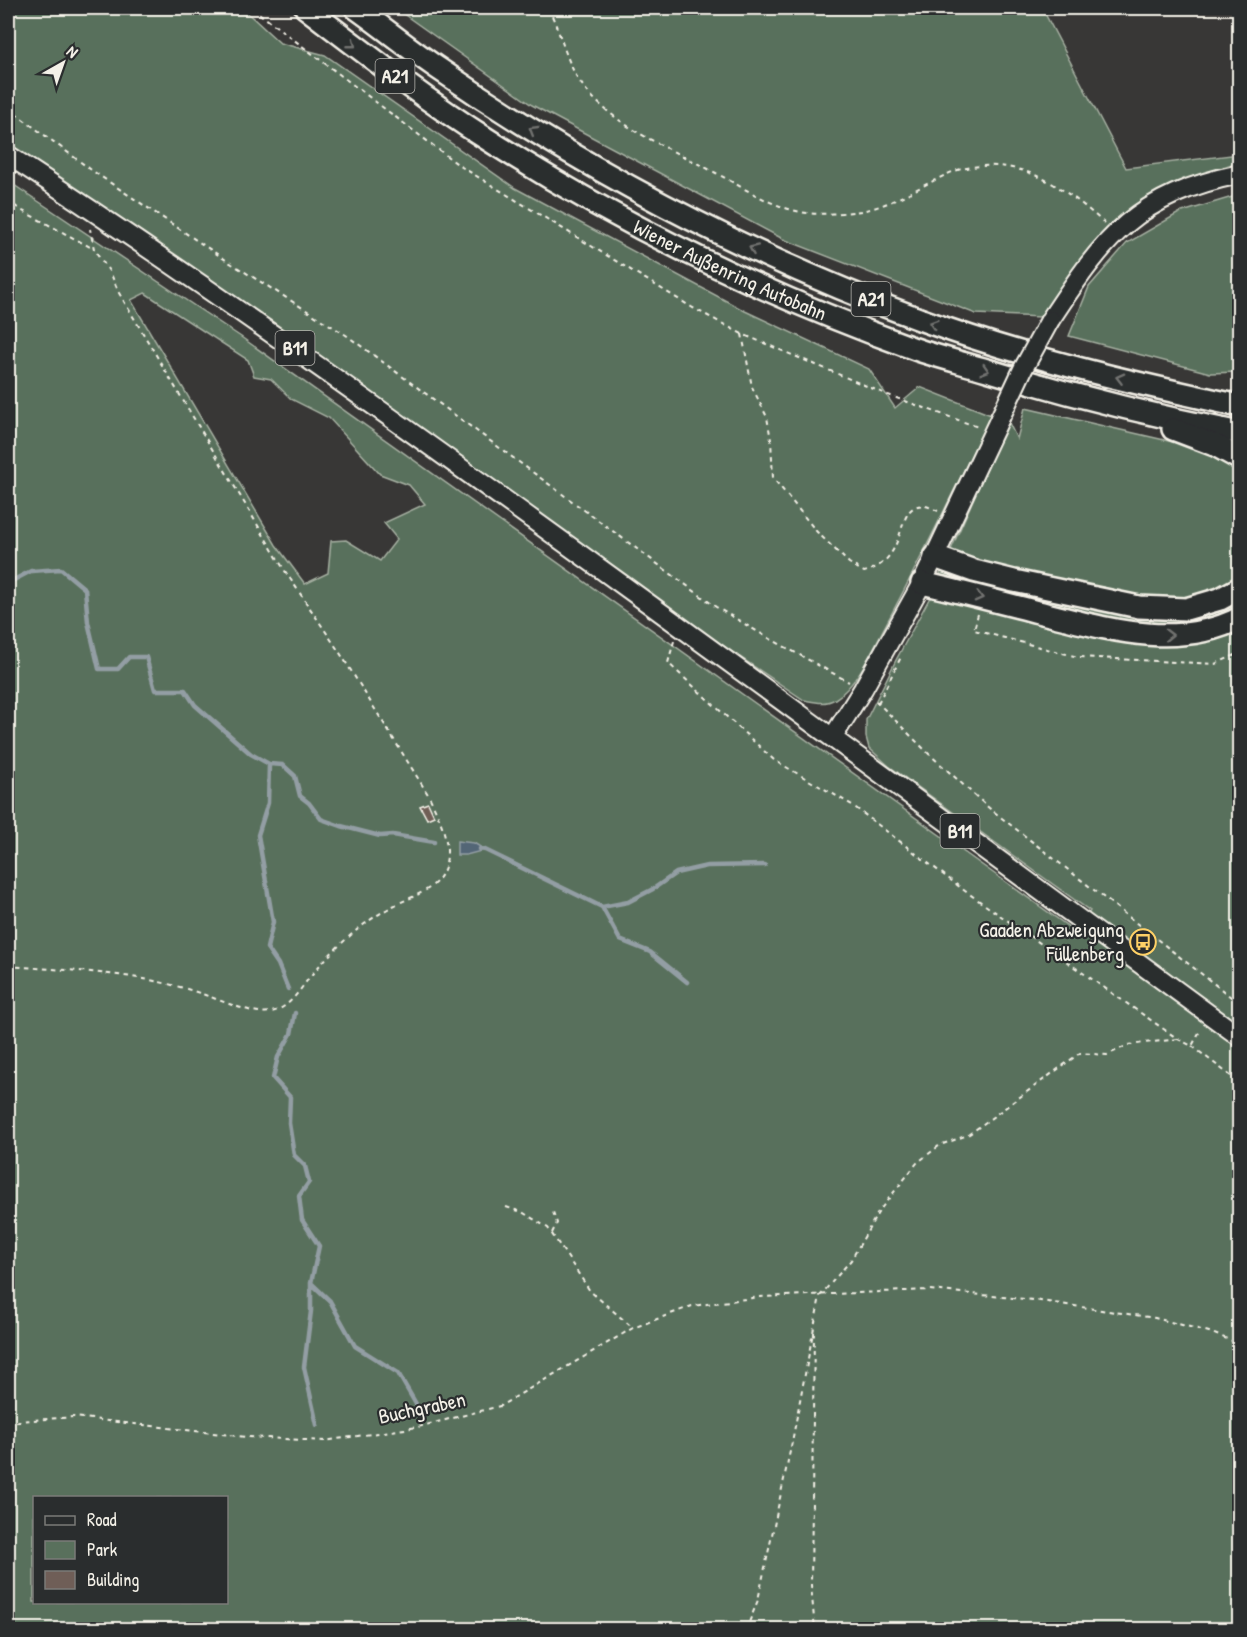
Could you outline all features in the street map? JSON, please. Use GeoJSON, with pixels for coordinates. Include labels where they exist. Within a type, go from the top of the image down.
{"type":"FeatureCollection","features":[{"type":"Feature","properties":{"kind":"highway","name":"Wiener Außenring Autobahn"},"geometry":{"type":"LineString","coordinates":[[306,8],[387,71],[487,140],[573,191],[709,264],[909,347],[1138,411],[1239,433]]}},
{"type":"Feature","properties":{"kind":"highway","name":"Wiener Außenring Autobahn"},"geometry":{"type":"LineString","coordinates":[[356,8],[438,69],[518,120],[593,166],[725,237],[822,280],[923,320],[1045,359],[1239,406]]}},
{"type":"Feature","properties":{"kind":"highway"},"geometry":{"type":"LineString","coordinates":[[1177,392],[1239,393]]}},
{"type":"Feature","properties":{"kind":"highway"},"geometry":{"type":"LineString","coordinates":[[1138,411],[1183,434],[1215,445],[1239,459]]}},
{"type":"Feature","properties":{"kind":"highway"},"geometry":{"type":"LineString","coordinates":[[935,557],[974,571],[1014,581],[1147,608],[1186,609],[1220,600],[1239,588]]}},
{"type":"Feature","properties":{"kind":"highway"},"geometry":{"type":"LineString","coordinates":[[922,583],[1112,630],[1151,635],[1203,631],[1239,618]]}},
{"type":"Feature","properties":{"kind":"main road","name":"B11"},"geometry":{"type":"LineString","coordinates":[[8,155],[96,212],[297,350],[833,737],[1239,1037]]}},
{"type":"Feature","properties":{"kind":"main road"},"geometry":{"type":"LineString","coordinates":[[833,737],[863,689],[922,583],[1023,369],[1050,320],[1082,272],[1115,233],[1143,210],[1178,192],[1239,174]]}},
{"type":"Feature","properties":{"kind":"path"},"geometry":{"type":"LineString","coordinates":[[252,8],[459,166],[693,308],[742,334],[888,395],[996,425]]}},
{"type":"Feature","properties":{"kind":"path"},"geometry":{"type":"LineString","coordinates":[[548,8],[572,68],[583,86],[614,116],[646,136],[761,198],[807,213],[863,210],[888,202],[956,171],[999,165],[1043,178],[1061,188],[1115,233]]}},
{"type":"Feature","properties":{"kind":"path"},"geometry":{"type":"LineString","coordinates":[[8,108],[94,172],[232,264],[346,335],[716,607],[863,689],[929,754],[989,808],[1239,1004]]}},
{"type":"Feature","properties":{"kind":"path"},"geometry":{"type":"LineString","coordinates":[[8,200],[19,209],[94,249]]}},
{"type":"Feature","properties":{"kind":"path"},"geometry":{"type":"LineString","coordinates":[[8,966],[145,978],[192,990],[243,1008],[272,1012],[293,999],[318,967],[353,933],[376,916],[433,885],[442,873],[447,859],[446,842],[440,820],[429,796],[340,653],[285,572],[119,293],[111,274],[94,249],[90,227],[96,212]]}},
{"type":"Feature","properties":{"kind":"path"},"geometry":{"type":"LineString","coordinates":[[742,334],[752,387],[767,417],[773,478],[817,532],[849,562],[864,572],[880,566],[894,550],[909,513],[914,507],[923,505],[952,516]]}},
{"type":"Feature","properties":{"kind":"path"},"geometry":{"type":"LineString","coordinates":[[980,607],[974,630],[1078,657],[1215,664],[1239,653]]}},
{"type":"Feature","properties":{"kind":"path"},"geometry":{"type":"LineString","coordinates":[[681,627],[674,641],[668,663],[774,760],[852,805],[965,891],[1178,1039],[1192,1046],[1239,1083]]}},
{"type":"Feature","properties":{"kind":"path"},"geometry":{"type":"LineString","coordinates":[[878,703],[902,654]]}},
{"type":"Feature","properties":{"kind":"path"},"geometry":{"type":"LineString","coordinates":[[1192,1046],[1209,1014]]}},
{"type":"Feature","properties":{"kind":"path"},"geometry":{"type":"LineString","coordinates":[[746,1629],[758,1600],[820,1296],[851,1260],[879,1211],[917,1163],[940,1145],[968,1136],[1080,1053],[1107,1055],[1128,1045],[1178,1039]]}},
{"type":"Feature","properties":{"kind":"path"},"geometry":{"type":"LineString","coordinates":[[506,1207],[522,1212],[548,1228],[590,1290],[633,1328]]}},
{"type":"Feature","properties":{"kind":"path"},"geometry":{"type":"LineString","coordinates":[[552,1233],[557,1223],[553,1212]]}},
{"type":"Feature","properties":{"kind":"path","name":"Buchgraben"},"geometry":{"type":"LineString","coordinates":[[8,1426],[19,1421],[74,1417],[247,1437],[324,1441],[418,1427],[500,1406],[633,1328],[692,1306],[760,1297],[930,1290],[1034,1300],[1155,1318],[1209,1332],[1239,1344]]}},
{"type":"Feature","properties":{"kind":"path"},"geometry":{"type":"LineString","coordinates":[[814,1323],[811,1584],[815,1629]]}},
{"type":"Feature","properties":{"kind":"green space"},"geometry":{"type":"Polygon","coordinates":[[[8,8],[242,8],[280,43],[325,55],[515,188],[745,311],[869,369],[895,408],[920,387],[991,415],[898,602],[869,657],[850,686],[831,701],[804,700],[682,618],[368,390],[208,278],[8,146],[8,8]]]}},
{"type":"Feature","properties":{"kind":"green space"},"geometry":{"type":"Polygon","coordinates":[[[395,8],[1042,8],[1126,168],[1239,154],[1239,161],[1158,192],[1121,215],[1091,246],[1041,317],[976,314],[783,239],[532,105],[395,8]]]}},
{"type":"Feature","properties":{"kind":"green space"},"geometry":{"type":"Polygon","coordinates":[[[8,181],[241,337],[1076,932],[1090,911],[889,766],[869,748],[866,737],[866,720],[930,597],[1008,421],[1017,439],[1025,408],[1186,445],[1239,453],[1239,1629],[8,1629],[8,181]],[[145,293],[131,300],[276,545],[305,584],[328,573],[331,541],[346,540],[380,561],[397,539],[384,523],[425,504],[409,485],[380,474],[329,418],[291,399],[271,379],[254,376],[248,360],[145,293]]]}},
{"type":"Feature","properties":{"kind":"green space"},"geometry":{"type":"Polygon","coordinates":[[[1239,195],[1239,372],[1210,373],[1069,336],[1089,287],[1127,243],[1179,213],[1239,195]]]}},
{"type":"Feature","properties":{"kind":"water"},"geometry":{"type":"Polygon","coordinates":[[[457,841],[474,843],[485,850],[457,855],[457,841]]]}},
{"type":"Feature","properties":{"kind":"building"},"geometry":{"type":"Polygon","coordinates":[[[428,803],[434,816],[427,819],[420,806],[428,803]]]}},
{"type":"Feature","properties":{"kind":"waterway"},"geometry":{"type":"LineString","coordinates":[[8,583],[31,571],[61,569],[85,589],[88,622],[99,669],[118,669],[129,657],[146,657],[155,690],[185,690],[195,705],[251,754],[269,764],[283,765],[295,776],[300,796],[309,803],[321,819],[380,836],[393,835],[434,842]]}},
{"type":"Feature","properties":{"kind":"waterway"},"geometry":{"type":"LineString","coordinates":[[8,640],[12,632],[9,583]]}},
{"type":"Feature","properties":{"kind":"waterway"},"geometry":{"type":"LineString","coordinates":[[269,764],[268,803],[258,835],[273,922],[267,948],[278,964],[288,989]]}},
{"type":"Feature","properties":{"kind":"waterway"},"geometry":{"type":"LineString","coordinates":[[480,849],[602,907],[620,940],[650,952],[687,982]]}},
{"type":"Feature","properties":{"kind":"waterway"},"geometry":{"type":"LineString","coordinates":[[602,907],[628,902],[653,889],[676,873],[707,866],[765,865]]}},
{"type":"Feature","properties":{"kind":"waterway"},"geometry":{"type":"LineString","coordinates":[[295,1013],[291,1034],[278,1057],[273,1078],[290,1097],[289,1123],[294,1155],[305,1166],[309,1182],[299,1196],[302,1220],[319,1246],[311,1283],[311,1311],[304,1367],[317,1425]]}},
{"type":"Feature","properties":{"kind":"waterway"},"geometry":{"type":"LineString","coordinates":[[311,1283],[330,1301],[355,1346],[398,1373],[420,1411]]}},
{"type":"Feature","properties":{"kind":"place","name":"Gaaden Abzweigung Füllenberg"},"geometry":{"type":"Point","coordinates":[1143,942]}}]}
